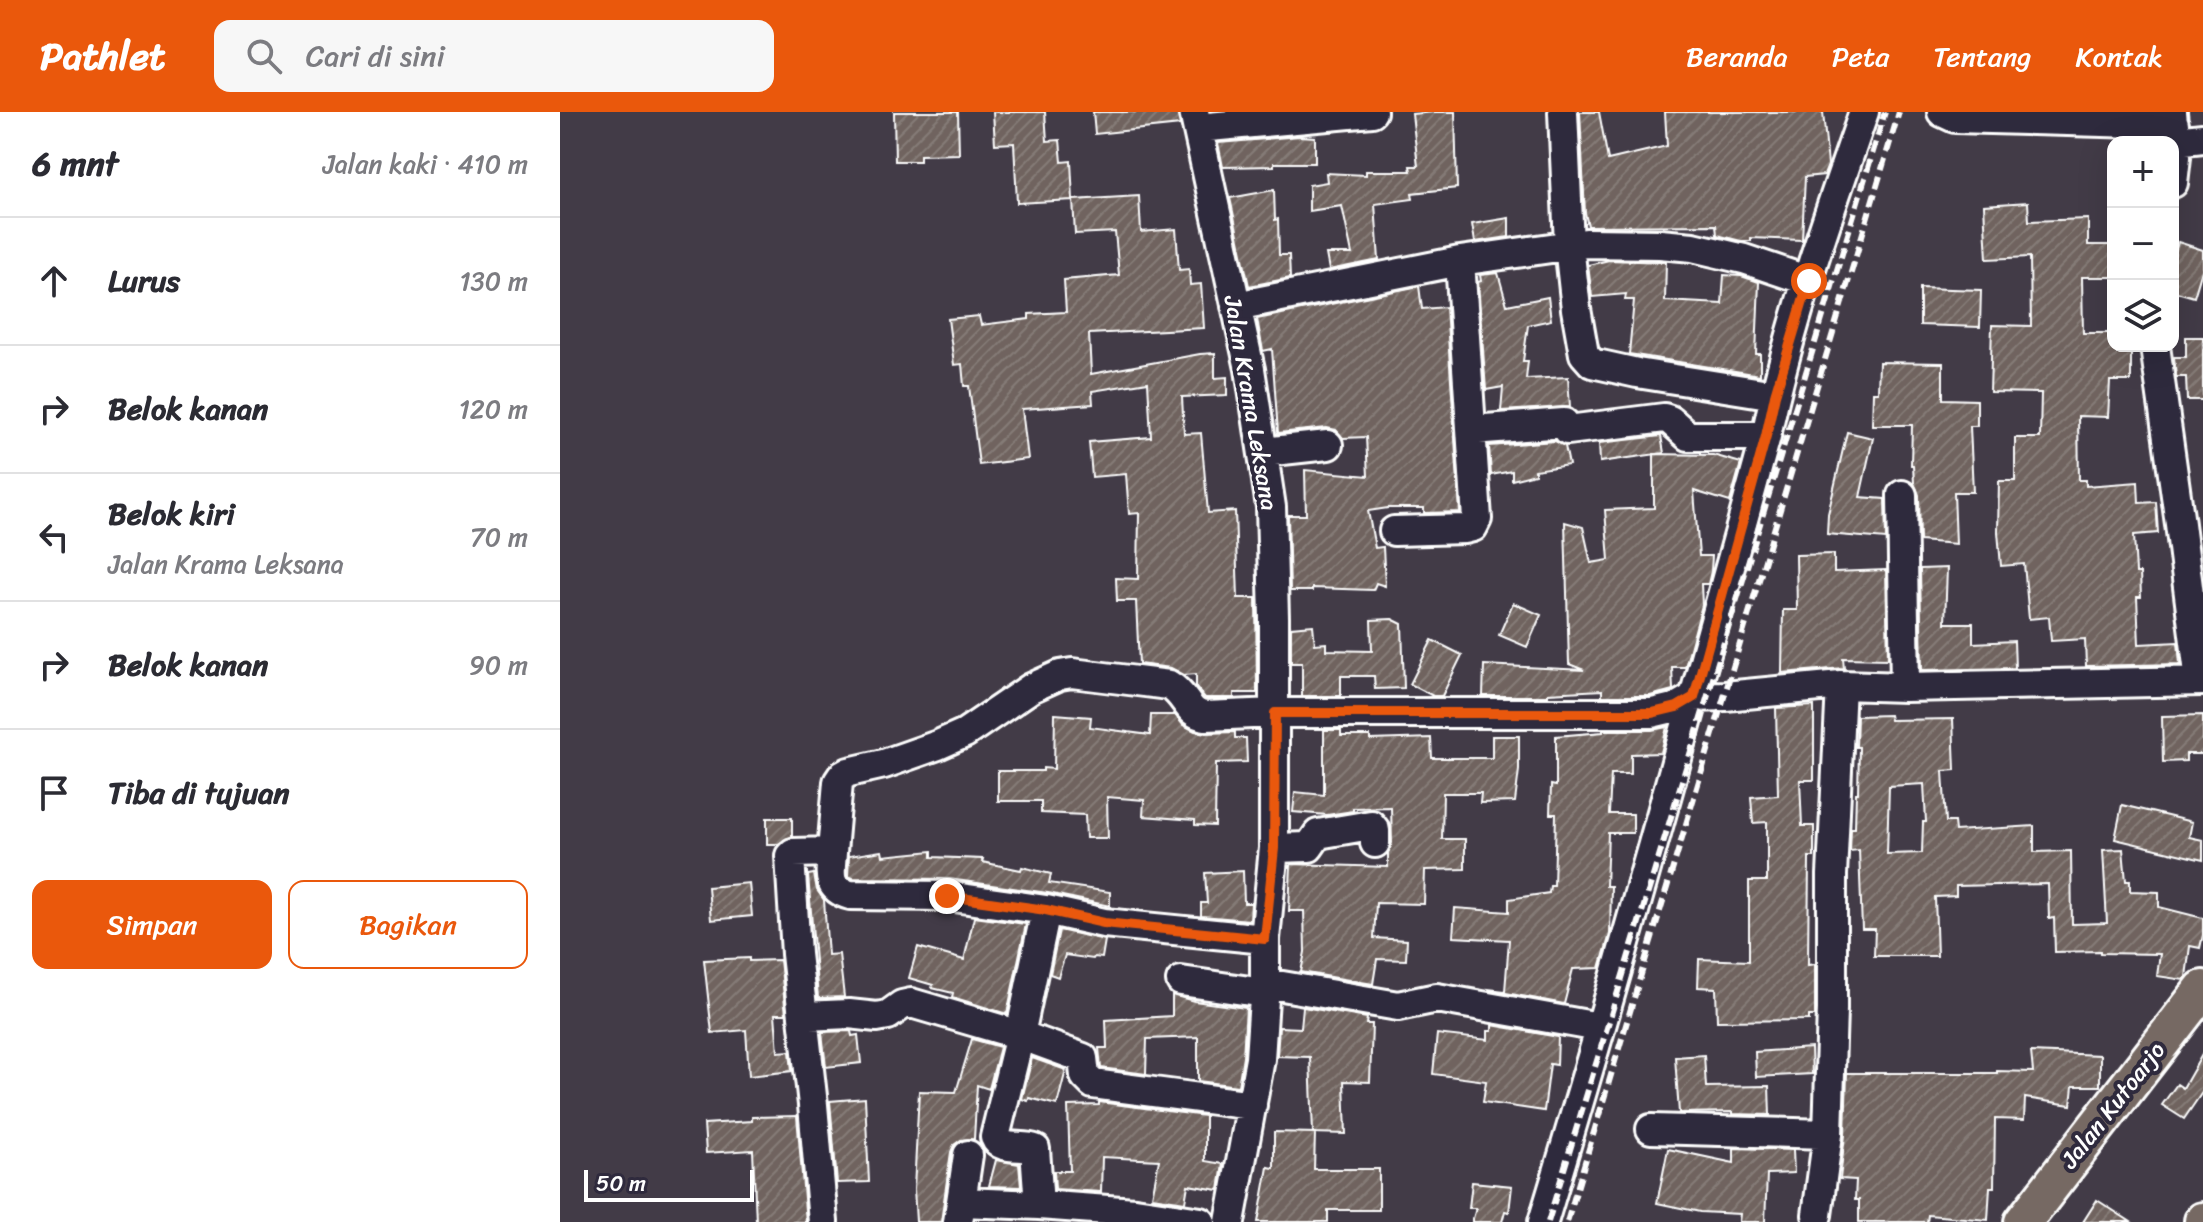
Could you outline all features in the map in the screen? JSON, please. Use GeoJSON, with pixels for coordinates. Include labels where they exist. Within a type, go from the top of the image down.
{"type":"FeatureCollection","features":[{"type":"Feature","properties":{"kind":"main road","name":"Jalan Kutoarjo"},"geometry":{"type":"LineString","coordinates":[[2023,1222],[2203,989]]}},
{"type":"Feature","properties":{"kind":"street"},"geometry":{"type":"LineString","coordinates":[[1196,120],[1372,112]]}},
{"type":"Feature","properties":{"kind":"street"},"geometry":{"type":"LineString","coordinates":[[1563,112],[1569,245],[1584,354],[1592,363],[1637,373],[1775,395]]}},
{"type":"Feature","properties":{"kind":"street"},"geometry":{"type":"LineString","coordinates":[[1543,1222],[1694,697],[1775,395],[1830,210],[1864,112]]}},
{"type":"Feature","properties":{"kind":"street"},"geometry":{"type":"LineString","coordinates":[[1942,112],[1955,118],[2181,129]]}},
{"type":"Feature","properties":{"kind":"street","name":"Jalan Krama Leksana"},"geometry":{"type":"LineString","coordinates":[[1196,120],[1250,369],[1271,507],[1274,848],[1265,939],[1260,1059],[1230,1222]]}},
{"type":"Feature","properties":{"kind":"street"},"geometry":{"type":"LineString","coordinates":[[1236,306],[1460,261],[1586,243],[1693,247],[1744,259],[1809,281]]}},
{"type":"Feature","properties":{"kind":"street"},"geometry":{"type":"LineString","coordinates":[[1394,531],[1473,527],[1477,519],[1460,261]]}},
{"type":"Feature","properties":{"kind":"street"},"geometry":{"type":"LineString","coordinates":[[1265,939],[1104,923],[1046,910],[947,896],[850,895],[837,891],[831,875],[838,782],[849,772],[897,759],[965,733],[1031,688],[1072,673],[1169,685],[1182,694],[1191,711],[1197,715],[1652,713],[1677,707],[1694,697],[1841,685],[1905,687],[2201,681],[2156,352]]}},
{"type":"Feature","properties":{"kind":"street"},"geometry":{"type":"LineString","coordinates":[[1472,430],[1564,423],[1568,430],[1664,418],[1688,436],[1766,436]]}},
{"type":"Feature","properties":{"kind":"street"},"geometry":{"type":"LineString","coordinates":[[1264,452],[1328,445]]}},
{"type":"Feature","properties":{"kind":"street"},"geometry":{"type":"LineString","coordinates":[[1902,495],[1905,687]]}},
{"type":"Feature","properties":{"kind":"street"},"geometry":{"type":"LineString","coordinates":[[1817,1215],[1828,1134],[1832,875],[1841,685]]}},
{"type":"Feature","properties":{"kind":"street"},"geometry":{"type":"LineString","coordinates":[[1274,848],[1306,847],[1312,845],[1318,834],[1371,825],[1375,830],[1375,843]]}},
{"type":"Feature","properties":{"kind":"street"},"geometry":{"type":"LineString","coordinates":[[823,1222],[805,1016],[796,954],[790,856],[793,853],[832,852]]}},
{"type":"Feature","properties":{"kind":"street"},"geometry":{"type":"LineString","coordinates":[[1039,1205],[1035,1149],[999,1145],[995,1141],[1046,910]]}},
{"type":"Feature","properties":{"kind":"street"},"geometry":{"type":"LineString","coordinates":[[1181,981],[1265,988],[1402,1006],[1437,998],[1599,1027]]}},
{"type":"Feature","properties":{"kind":"street"},"geometry":{"type":"LineString","coordinates":[[805,1016],[849,1014],[877,1017],[911,1003],[1020,1035],[1083,1058],[1085,1076],[1093,1084],[1252,1105]]}},
{"type":"Feature","properties":{"kind":"street"},"geometry":{"type":"LineString","coordinates":[[1651,1129],[1828,1134]]}},
{"type":"Feature","properties":{"kind":"street"},"geometry":{"type":"LineString","coordinates":[[968,1155],[960,1212],[1039,1205],[1135,1212],[1201,1222]]}},
{"type":"Feature","properties":{"kind":"building"},"geometry":{"type":"Polygon","coordinates":[[[894,112],[958,112],[959,154],[920,155],[920,161],[895,161],[894,112]]]}},
{"type":"Feature","properties":{"kind":"building"},"geometry":{"type":"Polygon","coordinates":[[[993,112],[1045,112],[1047,141],[1060,140],[1062,162],[1071,161],[1073,200],[1017,203],[1014,143],[995,144],[993,112]]]}},
{"type":"Feature","properties":{"kind":"building"},"geometry":{"type":"Polygon","coordinates":[[[1093,112],[1177,112],[1180,125],[1095,134],[1093,112]]]}},
{"type":"Feature","properties":{"kind":"building"},"geometry":{"type":"Polygon","coordinates":[[[1455,112],[1457,188],[1412,193],[1413,199],[1375,204],[1379,260],[1329,270],[1326,254],[1352,254],[1342,206],[1309,211],[1309,185],[1327,182],[1326,173],[1366,175],[1366,171],[1411,171],[1410,166],[1418,166],[1412,114],[1455,112]]]}},
{"type":"Feature","properties":{"kind":"building"},"geometry":{"type":"Polygon","coordinates":[[[1580,112],[1599,112],[1608,160],[1667,146],[1665,112],[1823,112],[1828,165],[1824,175],[1805,177],[1802,240],[1751,238],[1751,241],[1741,241],[1717,235],[1716,225],[1588,226],[1580,112]]]}},
{"type":"Feature","properties":{"kind":"building"},"geometry":{"type":"Polygon","coordinates":[[[1315,137],[1315,163],[1223,167],[1218,143],[1315,137]]]}},
{"type":"Feature","properties":{"kind":"building"},"geometry":{"type":"Polygon","coordinates":[[[1274,190],[1279,255],[1289,255],[1290,278],[1249,286],[1230,198],[1274,190]]]}},
{"type":"Feature","properties":{"kind":"building"},"geometry":{"type":"Polygon","coordinates":[[[1139,196],[1141,232],[1176,229],[1179,270],[1189,269],[1190,285],[1201,284],[1204,328],[1089,334],[1091,374],[1215,353],[1215,378],[1227,377],[1227,395],[1182,397],[1184,434],[1201,433],[1208,513],[1235,511],[1238,598],[1256,598],[1257,693],[1234,693],[1234,698],[1205,698],[1196,687],[1196,674],[1184,675],[1171,668],[1139,664],[1136,601],[1117,601],[1116,578],[1138,579],[1139,513],[1129,514],[1126,474],[1092,477],[1089,442],[1151,437],[1148,382],[1092,391],[1093,404],[1022,409],[1028,459],[979,465],[969,386],[964,386],[962,364],[954,365],[948,319],[979,316],[981,325],[1029,319],[1029,314],[1066,312],[1064,280],[1119,275],[1115,232],[1075,234],[1073,200],[1139,196]]]}},
{"type":"Feature","properties":{"kind":"building"},"geometry":{"type":"Polygon","coordinates":[[[2028,202],[2029,221],[2088,219],[2088,245],[2107,245],[2107,277],[2082,277],[2083,333],[2107,333],[2107,352],[2131,352],[2131,381],[2110,381],[2108,417],[2078,416],[2079,480],[2086,480],[2086,486],[2138,482],[2139,503],[2156,502],[2158,533],[2134,535],[2136,573],[2140,573],[2141,597],[2137,597],[2139,644],[2178,642],[2180,664],[2086,666],[2085,639],[2051,641],[2049,617],[2029,619],[2024,564],[2001,566],[1999,481],[2015,481],[2015,438],[2040,438],[2041,393],[1990,392],[1992,325],[2031,326],[2030,257],[1987,259],[1984,205],[2028,202]]]}},
{"type":"Feature","properties":{"kind":"building"},"geometry":{"type":"Polygon","coordinates":[[[1509,218],[1509,237],[1475,242],[1472,224],[1509,218]]]}},
{"type":"Feature","properties":{"kind":"building"},"geometry":{"type":"Polygon","coordinates":[[[2179,242],[2203,250],[2203,267],[2194,297],[2179,293],[2179,242]]]}},
{"type":"Feature","properties":{"kind":"building"},"geometry":{"type":"Polygon","coordinates":[[[1609,260],[1666,262],[1665,301],[1722,304],[1724,275],[1759,282],[1756,354],[1760,354],[1760,375],[1629,354],[1634,300],[1625,300],[1626,294],[1592,297],[1588,265],[1609,260]]]}},
{"type":"Feature","properties":{"kind":"building"},"geometry":{"type":"Polygon","coordinates":[[[1498,273],[1507,305],[1548,297],[1551,320],[1528,325],[1523,361],[1528,361],[1526,379],[1568,377],[1570,407],[1501,411],[1503,387],[1486,390],[1478,282],[1481,281],[1480,275],[1498,273]]]}},
{"type":"Feature","properties":{"kind":"building"},"geometry":{"type":"Polygon","coordinates":[[[1419,286],[1422,309],[1446,307],[1460,512],[1424,513],[1424,508],[1368,511],[1375,548],[1383,547],[1385,586],[1376,583],[1373,590],[1312,588],[1312,591],[1290,591],[1288,515],[1306,515],[1305,470],[1368,476],[1366,437],[1343,438],[1336,430],[1327,428],[1278,433],[1272,349],[1263,351],[1257,319],[1419,286]]]}},
{"type":"Feature","properties":{"kind":"building"},"geometry":{"type":"Polygon","coordinates":[[[1920,288],[1981,290],[1980,327],[1920,325],[1920,288]]]}},
{"type":"Feature","properties":{"kind":"building"},"geometry":{"type":"Polygon","coordinates":[[[2186,337],[2203,337],[2203,400],[2187,400],[2186,377],[2176,377],[2174,357],[2186,357],[2186,337]]]}},
{"type":"Feature","properties":{"kind":"building"},"geometry":{"type":"Polygon","coordinates":[[[1879,362],[1943,363],[1943,399],[1977,400],[1977,426],[1970,426],[1973,492],[1954,492],[1956,544],[1920,541],[1919,495],[1911,465],[1912,425],[1872,425],[1873,392],[1878,392],[1879,362]]]}},
{"type":"Feature","properties":{"kind":"building"},"geometry":{"type":"Polygon","coordinates":[[[1847,432],[1873,438],[1860,497],[1885,499],[1886,539],[1827,534],[1828,514],[1847,432]]]}},
{"type":"Feature","properties":{"kind":"building"},"geometry":{"type":"Polygon","coordinates":[[[1661,436],[1664,453],[1600,462],[1599,443],[1661,436]]]}},
{"type":"Feature","properties":{"kind":"building"},"geometry":{"type":"Polygon","coordinates":[[[1555,441],[1565,446],[1569,465],[1535,470],[1535,474],[1512,480],[1512,471],[1491,475],[1489,446],[1555,441]]]}},
{"type":"Feature","properties":{"kind":"building"},"geometry":{"type":"Polygon","coordinates":[[[1654,454],[1713,455],[1741,463],[1730,502],[1694,491],[1699,556],[1712,556],[1711,571],[1708,584],[1701,584],[1702,605],[1685,667],[1672,667],[1673,690],[1650,696],[1602,696],[1602,690],[1548,693],[1548,696],[1483,696],[1484,665],[1584,670],[1569,664],[1565,522],[1583,527],[1591,563],[1609,560],[1605,510],[1654,508],[1654,454]]]}},
{"type":"Feature","properties":{"kind":"building"},"geometry":{"type":"Polygon","coordinates":[[[1834,554],[1834,572],[1886,570],[1888,659],[1843,658],[1844,668],[1782,673],[1783,610],[1797,610],[1796,555],[1834,554]]]}},
{"type":"Feature","properties":{"kind":"building"},"geometry":{"type":"Polygon","coordinates":[[[1947,568],[1945,623],[1973,623],[1973,643],[2014,641],[2015,668],[1922,670],[1920,569],[1947,568]]]}},
{"type":"Feature","properties":{"kind":"building"},"geometry":{"type":"Polygon","coordinates":[[[1513,603],[1541,615],[1527,647],[1499,635],[1513,603]]]}},
{"type":"Feature","properties":{"kind":"building"},"geometry":{"type":"Polygon","coordinates":[[[1392,619],[1402,624],[1404,688],[1375,689],[1374,676],[1341,676],[1341,696],[1302,696],[1302,663],[1291,663],[1291,627],[1313,625],[1315,644],[1326,643],[1326,650],[1372,651],[1371,620],[1392,619]]]}},
{"type":"Feature","properties":{"kind":"building"},"geometry":{"type":"Polygon","coordinates":[[[1432,640],[1462,655],[1442,696],[1433,696],[1410,684],[1432,640]]]}},
{"type":"Feature","properties":{"kind":"building"},"geometry":{"type":"Polygon","coordinates":[[[1814,706],[1814,780],[1800,780],[1802,826],[1814,826],[1814,857],[1809,857],[1808,965],[1815,964],[1815,1016],[1809,1016],[1809,1020],[1717,1021],[1716,988],[1698,987],[1699,959],[1749,961],[1749,881],[1767,881],[1767,822],[1753,823],[1751,797],[1778,795],[1776,708],[1814,706]]]}},
{"type":"Feature","properties":{"kind":"building"},"geometry":{"type":"Polygon","coordinates":[[[1055,714],[1091,717],[1090,727],[1150,735],[1151,715],[1175,715],[1183,725],[1195,731],[1235,732],[1235,738],[1246,738],[1247,762],[1216,763],[1215,826],[1195,825],[1195,820],[1143,816],[1144,800],[1107,797],[1108,838],[1086,838],[1085,815],[1041,813],[1041,801],[998,801],[998,771],[1054,769],[1055,714]]]}},
{"type":"Feature","properties":{"kind":"building"},"geometry":{"type":"Polygon","coordinates":[[[1889,715],[1890,720],[1953,719],[1955,770],[1943,771],[1946,822],[1954,822],[1955,831],[2034,826],[2034,852],[2071,851],[2072,924],[2107,923],[2103,850],[2123,849],[2130,891],[2159,892],[2159,907],[2203,918],[2200,948],[2190,946],[2184,980],[2157,976],[2160,954],[2055,952],[2054,918],[2049,919],[2048,884],[1956,886],[1956,896],[1935,897],[1937,956],[1874,956],[1875,929],[1862,929],[1859,850],[1850,851],[1858,793],[1857,716],[1889,715]],[[1924,784],[1889,786],[1887,854],[1922,853],[1923,822],[1926,822],[1924,784]]]}},
{"type":"Feature","properties":{"kind":"building"},"geometry":{"type":"Polygon","coordinates":[[[2203,715],[2203,754],[2186,754],[2186,761],[2163,762],[2162,716],[2203,715]]]}},
{"type":"Feature","properties":{"kind":"building"},"geometry":{"type":"Polygon","coordinates":[[[1667,727],[1661,753],[1631,754],[1631,774],[1611,774],[1609,814],[1633,814],[1633,833],[1608,833],[1606,886],[1611,886],[1610,934],[1600,968],[1573,969],[1564,1004],[1490,990],[1505,991],[1509,940],[1453,937],[1455,908],[1509,912],[1509,899],[1549,893],[1550,886],[1554,886],[1556,814],[1550,814],[1551,785],[1556,786],[1556,736],[1667,727]]]}},
{"type":"Feature","properties":{"kind":"building"},"geometry":{"type":"Polygon","coordinates":[[[1324,730],[1341,730],[1341,736],[1370,736],[1370,740],[1431,738],[1432,758],[1492,758],[1492,736],[1519,736],[1515,802],[1480,803],[1481,793],[1443,793],[1442,839],[1465,839],[1465,869],[1425,870],[1424,904],[1376,903],[1374,938],[1407,940],[1406,960],[1377,959],[1373,984],[1301,972],[1305,952],[1304,911],[1289,911],[1291,864],[1388,867],[1392,843],[1391,807],[1353,808],[1353,811],[1327,815],[1293,812],[1295,792],[1324,795],[1324,730]]]}},
{"type":"Feature","properties":{"kind":"building"},"geometry":{"type":"Polygon","coordinates":[[[2122,805],[2192,822],[2189,837],[2203,840],[2203,860],[2115,839],[2122,805]]]}},
{"type":"Feature","properties":{"kind":"building"},"geometry":{"type":"Polygon","coordinates":[[[767,818],[792,818],[792,836],[778,844],[767,844],[767,818]]]}},
{"type":"Feature","properties":{"kind":"building"},"geometry":{"type":"Polygon","coordinates":[[[882,851],[883,856],[932,851],[932,857],[983,859],[982,862],[1021,870],[1022,867],[1051,874],[1049,883],[1110,892],[1110,906],[1048,893],[949,879],[848,876],[849,856],[882,851]]]}},
{"type":"Feature","properties":{"kind":"building"},"geometry":{"type":"Polygon","coordinates":[[[1243,871],[1244,903],[1251,903],[1250,920],[1201,916],[1201,903],[1207,903],[1205,873],[1243,871]]]}},
{"type":"Feature","properties":{"kind":"building"},"geometry":{"type":"Polygon","coordinates":[[[814,874],[817,890],[824,900],[828,955],[839,954],[844,997],[818,998],[808,875],[814,874]]]}},
{"type":"Feature","properties":{"kind":"building"},"geometry":{"type":"Polygon","coordinates":[[[749,883],[752,916],[711,920],[708,887],[749,883]]]}},
{"type":"Feature","properties":{"kind":"building"},"geometry":{"type":"Polygon","coordinates":[[[974,917],[1026,924],[1007,1014],[952,997],[953,993],[909,978],[918,947],[964,960],[974,917]]]}},
{"type":"Feature","properties":{"kind":"building"},"geometry":{"type":"Polygon","coordinates":[[[1059,930],[1105,940],[1102,958],[1065,955],[1058,977],[1050,974],[1059,930]]]}},
{"type":"Feature","properties":{"kind":"building"},"geometry":{"type":"Polygon","coordinates":[[[749,958],[749,961],[780,960],[786,1014],[775,1014],[778,1052],[790,1051],[792,1071],[749,1076],[746,1030],[712,1033],[704,960],[749,958]]]}},
{"type":"Feature","properties":{"kind":"building"},"geometry":{"type":"Polygon","coordinates":[[[1172,995],[1246,1008],[1238,1086],[1198,1081],[1198,1037],[1147,1039],[1146,1074],[1101,1068],[1099,1048],[1107,1048],[1106,1020],[1172,1016],[1172,995]]]}},
{"type":"Feature","properties":{"kind":"building"},"geometry":{"type":"Polygon","coordinates":[[[1303,1007],[1367,1018],[1366,1024],[1372,1024],[1370,1082],[1344,1081],[1346,1134],[1313,1133],[1310,1057],[1277,1056],[1279,1027],[1301,1028],[1303,1007]]]}},
{"type":"Feature","properties":{"kind":"building"},"geometry":{"type":"Polygon","coordinates":[[[1492,1025],[1558,1037],[1557,1065],[1550,1064],[1544,1111],[1483,1102],[1486,1081],[1433,1074],[1437,1034],[1488,1040],[1492,1025]]]}},
{"type":"Feature","properties":{"kind":"building"},"geometry":{"type":"Polygon","coordinates":[[[851,1031],[852,1036],[858,1035],[861,1063],[826,1067],[822,1032],[851,1031]]]}},
{"type":"Feature","properties":{"kind":"building"},"geometry":{"type":"Polygon","coordinates":[[[972,1039],[1000,1047],[989,1089],[977,1085],[974,1139],[961,1140],[951,1152],[941,1222],[916,1222],[914,1189],[919,1091],[956,1092],[972,1039]]]}},
{"type":"Feature","properties":{"kind":"building"},"geometry":{"type":"Polygon","coordinates":[[[1811,1048],[1812,1074],[1756,1077],[1755,1052],[1811,1048]]]}},
{"type":"Feature","properties":{"kind":"building"},"geometry":{"type":"Polygon","coordinates":[[[2031,1052],[2100,1055],[2100,1086],[2073,1086],[2071,1105],[2025,1098],[2024,1120],[1995,1119],[1994,1187],[1990,1187],[1988,1220],[1928,1215],[1927,1222],[1859,1222],[1859,1200],[1855,1200],[1856,1180],[1840,1179],[1847,1073],[2033,1072],[2031,1052]]]}},
{"type":"Feature","properties":{"kind":"building"},"geometry":{"type":"Polygon","coordinates":[[[2203,1053],[2203,1091],[2184,1119],[2162,1105],[2177,1084],[2183,1088],[2203,1053]]]}},
{"type":"Feature","properties":{"kind":"building"},"geometry":{"type":"Polygon","coordinates":[[[1704,1055],[1706,1087],[1769,1086],[1770,1115],[1679,1113],[1675,1057],[1704,1055]]]}},
{"type":"Feature","properties":{"kind":"building"},"geometry":{"type":"Polygon","coordinates":[[[1032,1058],[1066,1070],[1057,1105],[1022,1099],[1032,1058]]]}},
{"type":"Feature","properties":{"kind":"building"},"geometry":{"type":"Polygon","coordinates":[[[865,1098],[869,1182],[837,1183],[830,1101],[865,1098]]]}},
{"type":"Feature","properties":{"kind":"building"},"geometry":{"type":"Polygon","coordinates":[[[1099,1102],[1205,1116],[1205,1161],[1223,1164],[1219,1190],[1188,1185],[1185,1202],[1152,1197],[1159,1160],[1102,1157],[1101,1192],[1055,1189],[1054,1171],[1070,1171],[1068,1106],[1099,1105],[1099,1102]]]}},
{"type":"Feature","properties":{"kind":"building"},"geometry":{"type":"Polygon","coordinates":[[[797,1116],[806,1222],[756,1222],[753,1150],[706,1153],[704,1124],[752,1121],[752,1117],[797,1116]]]}},
{"type":"Feature","properties":{"kind":"building"},"geometry":{"type":"Polygon","coordinates":[[[1274,1132],[1315,1133],[1314,1169],[1379,1169],[1379,1210],[1328,1210],[1328,1222],[1258,1222],[1268,1167],[1274,1168],[1274,1132]]]}},
{"type":"Feature","properties":{"kind":"building"},"geometry":{"type":"Polygon","coordinates":[[[1734,1148],[1793,1150],[1794,1173],[1767,1174],[1765,1222],[1739,1222],[1740,1214],[1700,1212],[1657,1203],[1668,1149],[1734,1163],[1734,1148]]]}},
{"type":"Feature","properties":{"kind":"building"},"geometry":{"type":"Polygon","coordinates":[[[996,1160],[1019,1164],[1021,1187],[989,1186],[996,1160]]]}},
{"type":"Feature","properties":{"kind":"building"},"geometry":{"type":"Polygon","coordinates":[[[1472,1182],[1512,1186],[1509,1212],[1505,1211],[1502,1222],[1472,1222],[1476,1208],[1469,1208],[1472,1182]]]}},
{"type":"Feature","properties":{"kind":"building"},"geometry":{"type":"Polygon","coordinates":[[[2097,1200],[2131,1222],[2083,1222],[2097,1200]]]}},
{"type":"Feature","properties":{"kind":"railway"},"geometry":{"type":"LineString","coordinates":[[1548,1222],[1885,112]]}},
{"type":"Feature","properties":{"kind":"railway"},"geometry":{"type":"LineString","coordinates":[[1567,1222],[1899,112]]}},
{"type":"Feature","properties":{"kind":"route"},"geometry":{"type":"LineString","coordinates":[[947,896],[1046,910],[1104,923],[1265,939],[1274,848],[1275,713],[1652,713],[1677,707],[1694,697],[1809,281]]}}]}
